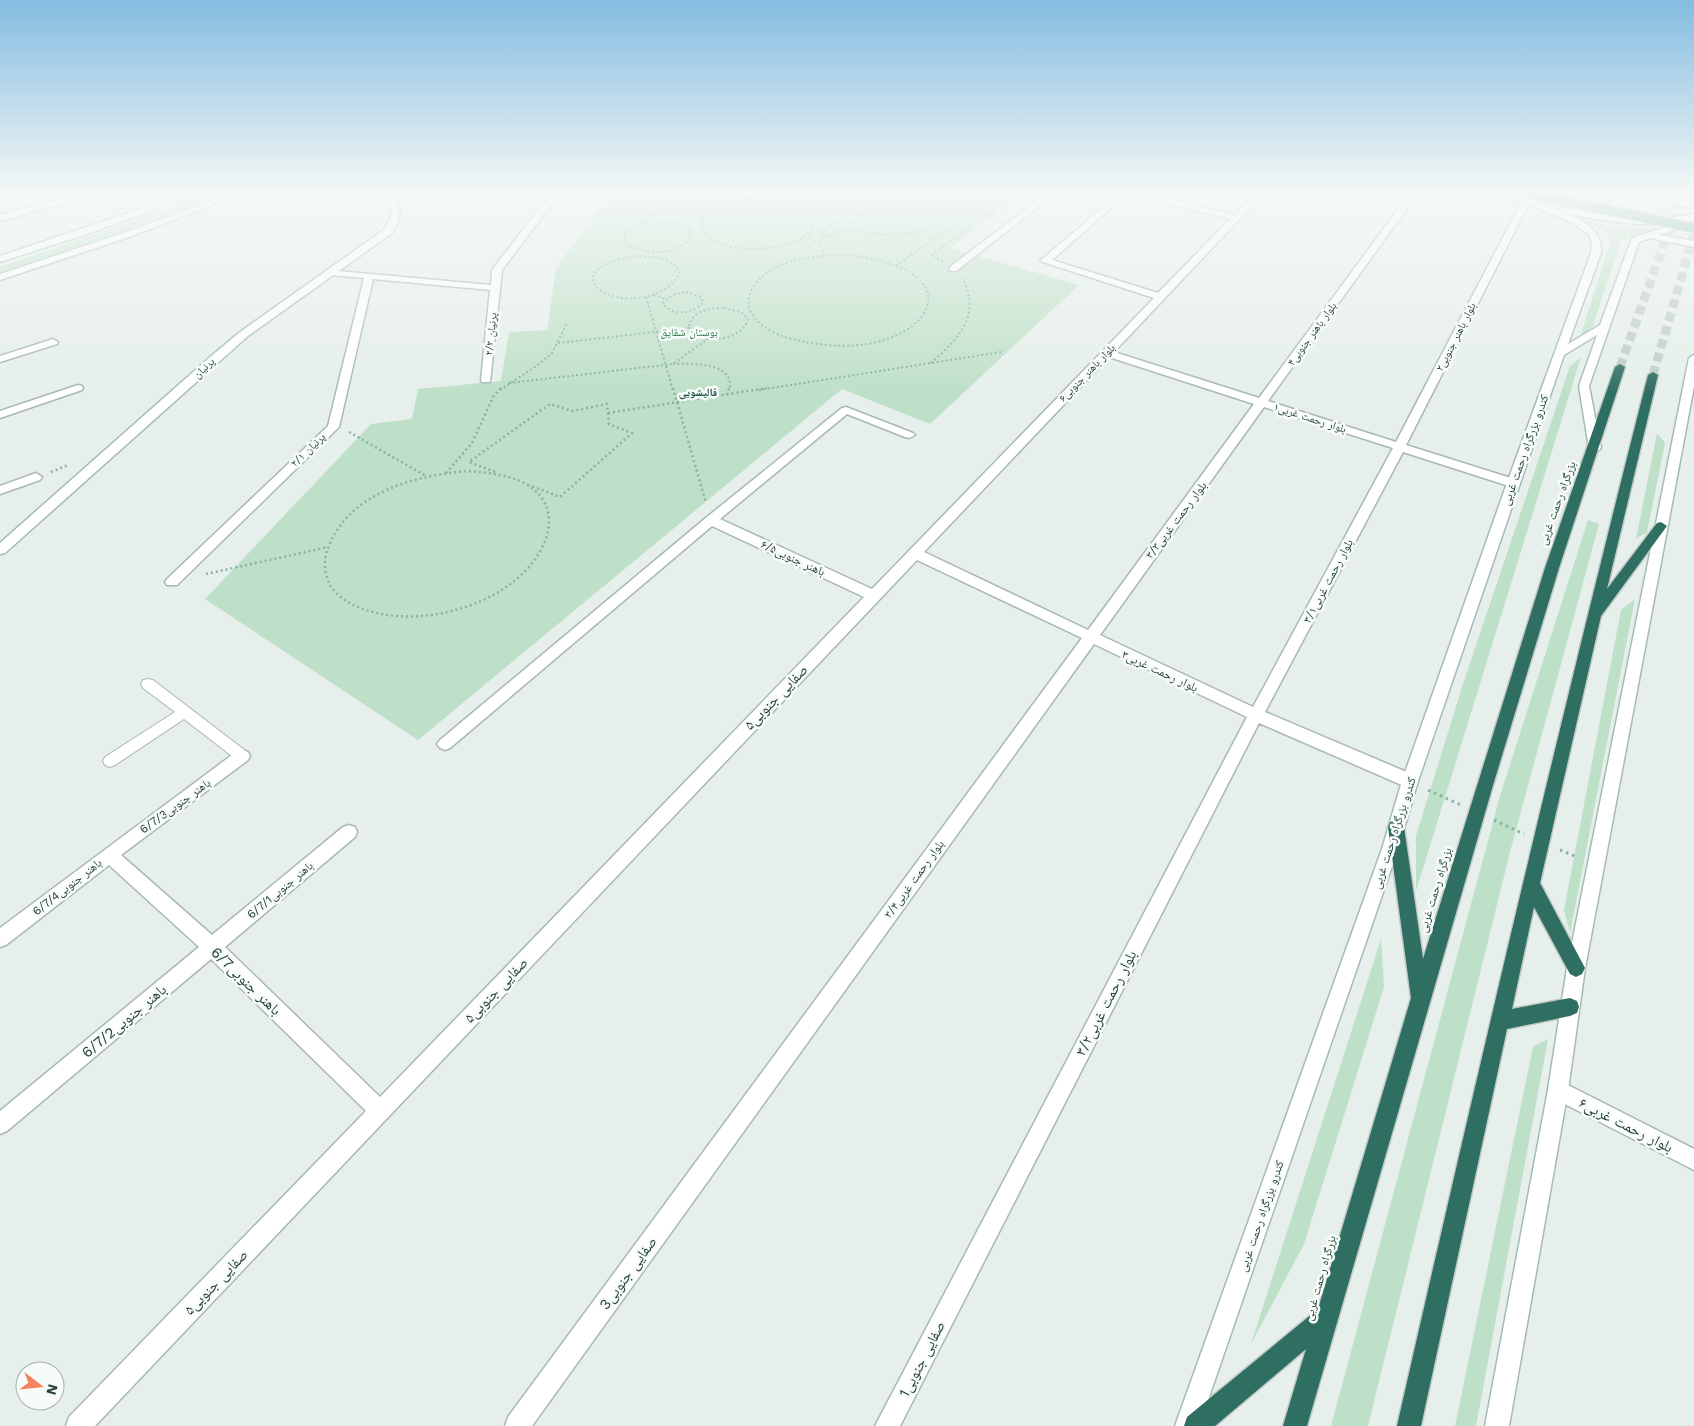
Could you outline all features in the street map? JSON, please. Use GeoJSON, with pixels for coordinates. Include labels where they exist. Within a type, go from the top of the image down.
{"type":"FeatureCollection","features":[{"type":"Feature","properties":{"kind":"highway","name":"بزرگراه رحمت غربی"},"geometry":{"type":"LineString","coordinates":[[1295,1426],[1419,1000],[1553,565],[1595,448],[1620,368]]}},
{"type":"Feature","properties":{"kind":"highway"},"geometry":{"type":"LineString","coordinates":[[1409,1426],[1531,883],[1593,617],[1653,375]]}},
{"type":"Feature","properties":{"kind":"highway"},"geometry":{"type":"LineString","coordinates":[[1593,617],[1661,526]]}},
{"type":"Feature","properties":{"kind":"highway"},"geometry":{"type":"LineString","coordinates":[[1396,828],[1419,1000]]}},
{"type":"Feature","properties":{"kind":"highway"},"geometry":{"type":"LineString","coordinates":[[1531,883],[1576,968]]}},
{"type":"Feature","properties":{"kind":"highway"},"geometry":{"type":"LineString","coordinates":[[1499,1021],[1570,1008]]}},
{"type":"Feature","properties":{"kind":"highway"},"geometry":{"type":"LineString","coordinates":[[1196,1426],[1327,1316]]}},
{"type":"Feature","properties":{"kind":"street"},"geometry":{"type":"LineString","coordinates":[[0,277],[52,260]]}},
{"type":"Feature","properties":{"kind":"street","name":"پرنیان"},"geometry":{"type":"LineString","coordinates":[[0,550],[214,358],[348,260]]}},
{"type":"Feature","properties":{"kind":"street","name":"پرنیان ۲/۳"},"geometry":{"type":"LineString","coordinates":[[486,380],[497,270],[505,260]]}},
{"type":"Feature","properties":{"kind":"street"},"geometry":{"type":"LineString","coordinates":[[953,269],[965,260]]}},
{"type":"Feature","properties":{"kind":"street"},"geometry":{"type":"LineString","coordinates":[[1047,260],[1045,261],[1160,297]]}},
{"type":"Feature","properties":{"kind":"street","name":"بلوار باهنر جنوبی۶"},"geometry":{"type":"LineString","coordinates":[[914,553],[1196,260]]}},
{"type":"Feature","properties":{"kind":"street","name":"بلوار باهنر جنوبی۴"},"geometry":{"type":"LineString","coordinates":[[1262,403],[1365,260]]}},
{"type":"Feature","properties":{"kind":"street","name":"بلوار باهنر جنوبی۲"},"geometry":{"type":"LineString","coordinates":[[1400,446],[1495,260]]}},
{"type":"Feature","properties":{"kind":"street","name":"کندرو بزرگراه رحمت غربی"},"geometry":{"type":"LineString","coordinates":[[1187,1426],[1396,828],[1410,782],[1513,483],[1594,260]]}},
{"type":"Feature","properties":{"kind":"street"},"geometry":{"type":"LineString","coordinates":[[1595,448],[1584,386],[1628,260]]}},
{"type":"Feature","properties":{"kind":"street"},"geometry":{"type":"LineString","coordinates":[[330,272],[495,288]]}},
{"type":"Feature","properties":{"kind":"street","name":"پرنیان ۲/۱"},"geometry":{"type":"LineString","coordinates":[[172,582],[332,427],[369,276]]}},
{"type":"Feature","properties":{"kind":"street"},"geometry":{"type":"LineString","coordinates":[[1560,353],[1603,327]]}},
{"type":"Feature","properties":{"kind":"street"},"geometry":{"type":"LineString","coordinates":[[0,359],[53,342]]}},
{"type":"Feature","properties":{"kind":"street","name":"بلوار رحمت غربی۱"},"geometry":{"type":"LineString","coordinates":[[1106,353],[1513,483]]}},
{"type":"Feature","properties":{"kind":"street"},"geometry":{"type":"LineString","coordinates":[[1497,1426],[1558,1090],[1576,968],[1694,359]]}},
{"type":"Feature","properties":{"kind":"street"},"geometry":{"type":"LineString","coordinates":[[0,415],[78,388]]}},
{"type":"Feature","properties":{"kind":"street","name":"بلوار رحمت غربی۳/۳"},"geometry":{"type":"LineString","coordinates":[[1089,638],[1262,403]]}},
{"type":"Feature","properties":{"kind":"street"},"geometry":{"type":"LineString","coordinates":[[445,744],[711,520],[846,410],[909,435]]}},
{"type":"Feature","properties":{"kind":"street","name":"بلوار رحمت غربی۳/۱"},"geometry":{"type":"LineString","coordinates":[[1256,715],[1400,446]]}},
{"type":"Feature","properties":{"kind":"street"},"geometry":{"type":"LineString","coordinates":[[0,490],[36,477]]}},
{"type":"Feature","properties":{"kind":"street","name":"باهنر جنوبی۶/۵"},"geometry":{"type":"LineString","coordinates":[[711,520],[874,596]]}},
{"type":"Feature","properties":{"kind":"street","name":"صفایی جنوبی۵"},"geometry":{"type":"LineString","coordinates":[[78,1426],[914,553]]}},
{"type":"Feature","properties":{"kind":"street","name":"بلوار رحمت غربی۳"},"geometry":{"type":"LineString","coordinates":[[914,553],[1089,638],[1256,715],[1410,782]]}},
{"type":"Feature","properties":{"kind":"street","name":"بلوار رحمت غربی۳/۴"},"geometry":{"type":"LineString","coordinates":[[739,1120],[1089,638]]}},
{"type":"Feature","properties":{"kind":"street","name":"بلوار رحمت غربی۳/۲"},"geometry":{"type":"LineString","coordinates":[[956,1292],[1256,715]]}},
{"type":"Feature","properties":{"kind":"street","name":"6/7/3باهنر جنوبی"},"geometry":{"type":"LineString","coordinates":[[109,855],[242,756]]}},
{"type":"Feature","properties":{"kind":"street","name":"6/7/1باهنر جنوبی"},"geometry":{"type":"LineString","coordinates":[[212,947],[348,832]]}},
{"type":"Feature","properties":{"kind":"street","name":"6/7باهنر جنوبی"},"geometry":{"type":"LineString","coordinates":[[109,855],[212,947],[380,1111]]}},
{"type":"Feature","properties":{"kind":"street","name":"6/7/4باهنر جنوبی"},"geometry":{"type":"LineString","coordinates":[[0,939],[109,855]]}},
{"type":"Feature","properties":{"kind":"street","name":"6/7/2باهنر جنوبی"},"geometry":{"type":"LineString","coordinates":[[0,1124],[212,947]]}},
{"type":"Feature","properties":{"kind":"street","name":"بلوار رحمت غربی۶"},"geometry":{"type":"LineString","coordinates":[[1558,1090],[1694,1160]]}},
{"type":"Feature","properties":{"kind":"street","name":"3صفایی جنوبی"},"geometry":{"type":"LineString","coordinates":[[517,1426],[739,1120]]}},
{"type":"Feature","properties":{"kind":"street","name":"1صفایی جنوبی"},"geometry":{"type":"LineString","coordinates":[[887,1426],[956,1292]]}},
{"type":"Feature","properties":{"kind":"lane"},"geometry":{"type":"LineString","coordinates":[[148,684],[242,756]]}},
{"type":"Feature","properties":{"kind":"lane"},"geometry":{"type":"LineString","coordinates":[[110,761],[185,712]]}},
{"type":"Feature","properties":{"kind":"path"},"geometry":{"type":"LineString","coordinates":[[617,260],[600,268],[594,275],[593,282],[596,288],[604,294],[616,297],[646,297],[671,288],[678,281],[681,274],[679,268],[666,260]]}},
{"type":"Feature","properties":{"kind":"path"},"geometry":{"type":"LineString","coordinates":[[802,260],[793,261],[771,270],[755,283],[748,297],[750,312],[763,326],[784,337],[812,344],[844,346],[867,343],[901,333],[919,321],[928,306],[928,291],[917,278],[896,266],[872,260]]}},
{"type":"Feature","properties":{"kind":"path"},"geometry":{"type":"LineString","coordinates":[[896,266],[905,260]]}},
{"type":"Feature","properties":{"kind":"path"},"geometry":{"type":"LineString","coordinates":[[679,293],[697,294],[701,297],[703,303],[695,309],[684,312],[672,311],[664,306],[663,303],[666,299],[679,293]]}},
{"type":"Feature","properties":{"kind":"path"},"geometry":{"type":"LineString","coordinates":[[654,295],[666,299]]}},
{"type":"Feature","properties":{"kind":"path"},"geometry":{"type":"LineString","coordinates":[[646,297],[711,520]]}},
{"type":"Feature","properties":{"kind":"path"},"geometry":{"type":"LineString","coordinates":[[714,308],[733,309],[746,316],[748,321],[743,331],[736,335],[709,338],[698,335],[690,328],[689,322],[692,317],[700,312],[714,308]]}},
{"type":"Feature","properties":{"kind":"path"},"geometry":{"type":"LineString","coordinates":[[695,309],[700,312]]}},
{"type":"Feature","properties":{"kind":"path"},"geometry":{"type":"LineString","coordinates":[[748,321],[757,320]]}},
{"type":"Feature","properties":{"kind":"path"},"geometry":{"type":"LineString","coordinates":[[445,473],[472,443],[493,397],[509,382],[535,367],[552,353],[567,323]]}},
{"type":"Feature","properties":{"kind":"path"},"geometry":{"type":"LineString","coordinates":[[557,343],[690,328]]}},
{"type":"Feature","properties":{"kind":"path"},"geometry":{"type":"LineString","coordinates":[[673,364],[709,338]]}},
{"type":"Feature","properties":{"kind":"path"},"geometry":{"type":"LineString","coordinates":[[608,413],[676,404],[1000,352]]}},
{"type":"Feature","properties":{"kind":"path"},"geometry":{"type":"LineString","coordinates":[[509,382],[673,364],[706,365],[722,371],[730,379],[731,384],[727,396]]}},
{"type":"Feature","properties":{"kind":"path"},"geometry":{"type":"LineString","coordinates":[[550,404],[572,411],[608,404],[608,413],[609,424],[632,433],[560,497],[469,462],[550,404]]}},
{"type":"Feature","properties":{"kind":"path"},"geometry":{"type":"LineString","coordinates":[[333,424],[426,477]]}},
{"type":"Feature","properties":{"kind":"path"},"geometry":{"type":"LineString","coordinates":[[500,474],[469,471],[445,473],[401,484],[370,499],[345,519],[329,542],[324,565],[332,588],[353,606],[385,615],[424,616],[465,607],[502,590],[530,569],[547,544],[551,520],[543,500],[526,484]]}},
{"type":"Feature","properties":{"kind":"path"},"geometry":{"type":"LineString","coordinates":[[172,582],[328,547]]}},
{"type":"Feature","properties":{"kind":"path"},"geometry":{"type":"LineString","coordinates":[[1410,782],[1596,866]]}},
{"type":"Feature","properties":{"kind":"green space"},"geometry":{"type":"Polygon","coordinates":[[[22,260],[39,260],[0,272],[0,267],[22,260]]]}},
{"type":"Feature","properties":{"kind":"green space","name":"بوستان شقایق"},"geometry":{"type":"Polygon","coordinates":[[[563,260],[990,260],[1079,285],[930,424],[842,389],[418,740],[205,599],[371,424],[412,419],[418,389],[501,381],[509,332],[547,330],[556,269],[563,260]]]}},
{"type":"Feature","properties":{"kind":"green space"},"geometry":{"type":"Polygon","coordinates":[[[1605,260],[1615,260],[1593,326],[1580,337],[1605,260]]]}},
{"type":"Feature","properties":{"kind":"green space"},"geometry":{"type":"Polygon","coordinates":[[[1581,357],[1416,891],[1416,836],[1463,684],[1570,366],[1581,357]]]}},
{"type":"Feature","properties":{"kind":"green space"},"geometry":{"type":"Polygon","coordinates":[[[1657,433],[1665,443],[1647,532],[1636,539],[1657,433]]]}},
{"type":"Feature","properties":{"kind":"green space"},"geometry":{"type":"Polygon","coordinates":[[[1588,520],[1599,524],[1510,852],[1368,1426],[1331,1426],[1500,796],[1588,520]]]}},
{"type":"Feature","properties":{"kind":"green space"},"geometry":{"type":"Polygon","coordinates":[[[1635,599],[1570,933],[1564,910],[1621,610],[1635,599]]]}},
{"type":"Feature","properties":{"kind":"green space"},"geometry":{"type":"Polygon","coordinates":[[[1381,939],[1384,987],[1304,1244],[1251,1344],[1381,939]]]}},
{"type":"Feature","properties":{"kind":"green space"},"geometry":{"type":"Polygon","coordinates":[[[1548,1039],[1476,1426],[1455,1426],[1533,1047],[1548,1039]]]}},
{"type":"Feature","properties":{"kind":"tunnel"},"geometry":{"type":"LineString","coordinates":[[1620,367],[1658,260]]}},
{"type":"Feature","properties":{"kind":"tunnel"},"geometry":{"type":"LineString","coordinates":[[1653,375],[1687,260]]}},
{"type":"Feature","properties":{"kind":"district","name":"قالیشویی"},"geometry":{"type":"Point","coordinates":[698,392]}}]}
